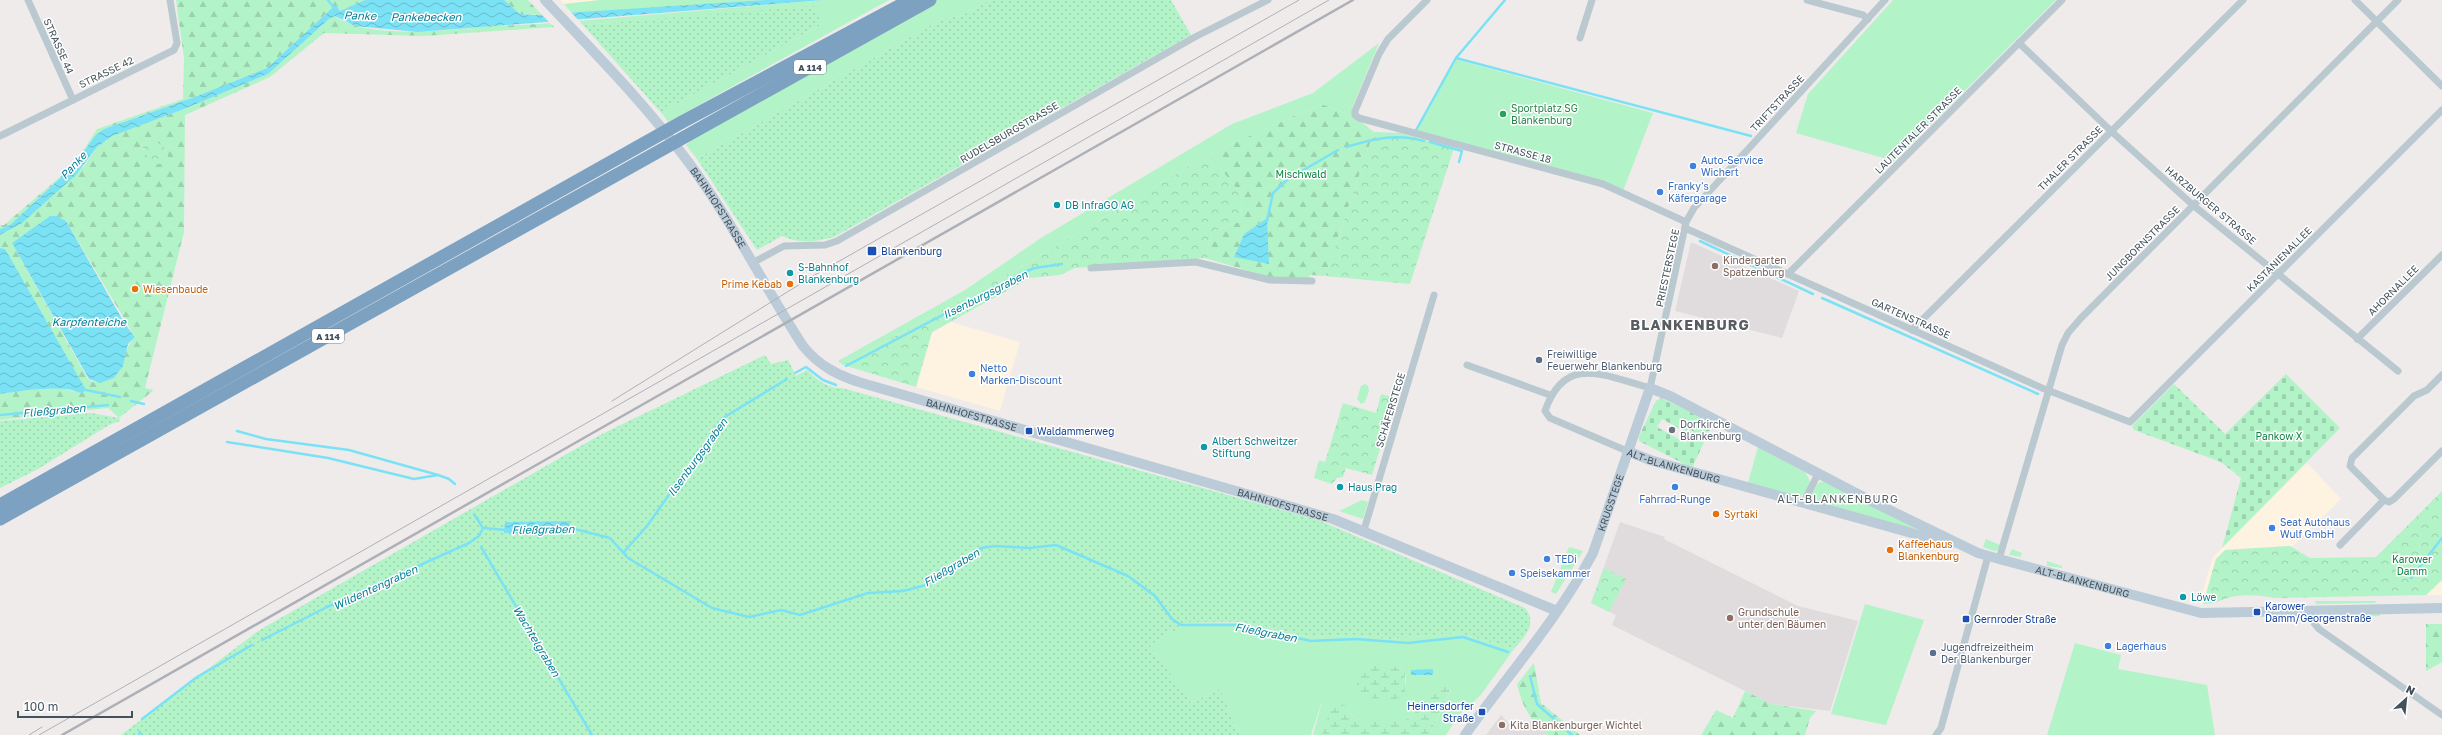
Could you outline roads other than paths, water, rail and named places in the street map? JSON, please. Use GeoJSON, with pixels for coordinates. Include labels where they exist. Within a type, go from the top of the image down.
{"type":"FeatureCollection","features":[{"type":"Feature","properties":{"kind":"highway","name":"A 114"},"geometry":{"type":"LineString","coordinates":[[0,519],[653,147],[682,122],[910,0]]}},
{"type":"Feature","properties":{"kind":"highway","name":"A 114"},"geometry":{"type":"LineString","coordinates":[[0,505],[653,147],[690,134],[930,0]]}},
{"type":"Feature","properties":{"kind":"main road","name":"BAHNHOFSTRASSE"},"geometry":{"type":"LineString","coordinates":[[545,0],[640,102],[680,150],[754,262],[803,346],[811,356],[840,376],[1296,507],[1364,530],[1557,611]]}},
{"type":"Feature","properties":{"kind":"main road","name":"KRUGSTEGE"},"geometry":{"type":"LineString","coordinates":[[1557,611],[1576,585],[1593,554],[1627,451],[1650,388]]}},
{"type":"Feature","properties":{"kind":"main road","name":"ALT-BLANKENBURG"},"geometry":{"type":"LineString","coordinates":[[1650,388],[1670,396],[1818,474],[1988,556],[2201,613],[2312,610]]}},
{"type":"Feature","properties":{"kind":"main road","name":"ALT-BLANKENBURG"},"geometry":{"type":"LineString","coordinates":[[1627,451],[1650,460],[1965,546]]}},
{"type":"Feature","properties":{"kind":"main road"},"geometry":{"type":"LineString","coordinates":[[2312,610],[2442,608]]}},
{"type":"Feature","properties":{"kind":"main road"},"geometry":{"type":"LineString","coordinates":[[1465,735],[1557,611]]}},
{"type":"Feature","properties":{"kind":"street","name":"STRASSE 44"},"geometry":{"type":"LineString","coordinates":[[28,0],[73,100]]}},
{"type":"Feature","properties":{"kind":"street","name":"STRASSE 42"},"geometry":{"type":"LineString","coordinates":[[0,136],[174,50],[178,43],[170,0]]}},
{"type":"Feature","properties":{"kind":"street","name":"RUDELSBURGSTRASSE"},"geometry":{"type":"LineString","coordinates":[[754,262],[784,246],[825,245],[837,241],[1193,38],[1268,0]]}},
{"type":"Feature","properties":{"kind":"street","name":"STRASSE 18"},"geometry":{"type":"LineString","coordinates":[[1427,0],[1388,39],[1379,54],[1355,111],[1355,115],[1373,123],[1603,184],[1686,225]]}},
{"type":"Feature","properties":{"kind":"street"},"geometry":{"type":"LineString","coordinates":[[1580,38],[1592,0]]}},
{"type":"Feature","properties":{"kind":"street"},"geometry":{"type":"LineString","coordinates":[[1807,0],[1863,15],[1868,19]]}},
{"type":"Feature","properties":{"kind":"street","name":"TRIFTSTRASSE"},"geometry":{"type":"LineString","coordinates":[[1686,225],[1699,200],[1885,0]]}},
{"type":"Feature","properties":{"kind":"street","name":"LAUTENTALER STRASSE"},"geometry":{"type":"LineString","coordinates":[[1788,274],[2062,0]]}},
{"type":"Feature","properties":{"kind":"street","name":"THALER STRASSE"},"geometry":{"type":"LineString","coordinates":[[1912,330],[2243,0]]}},
{"type":"Feature","properties":{"kind":"street"},"geometry":{"type":"LineString","coordinates":[[2355,0],[2442,86]]}},
{"type":"Feature","properties":{"kind":"street","name":"JUNGBORNSTRASSE"},"geometry":{"type":"LineString","coordinates":[[1999,559],[2062,345],[2068,333],[2398,0]]}},
{"type":"Feature","properties":{"kind":"street","name":"HARZBURGER STRASSE"},"geometry":{"type":"LineString","coordinates":[[2019,42],[2111,131],[2194,206],[2398,372]]}},
{"type":"Feature","properties":{"kind":"street","name":"KASTANIENALLEE"},"geometry":{"type":"LineString","coordinates":[[2130,422],[2442,110]]}},
{"type":"Feature","properties":{"kind":"street","name":"GARTENSTRASSE"},"geometry":{"type":"LineString","coordinates":[[1686,225],[1788,274],[1912,330],[2049,390],[2130,422]]}},
{"type":"Feature","properties":{"kind":"street","name":"PRIESTERSTEGE"},"geometry":{"type":"LineString","coordinates":[[1650,388],[1686,225]]}},
{"type":"Feature","properties":{"kind":"street","name":"AHORNALLEE"},"geometry":{"type":"LineString","coordinates":[[2357,339],[2442,255]]}},
{"type":"Feature","properties":{"kind":"street"},"geometry":{"type":"LineString","coordinates":[[1091,268],[1196,262],[1270,280],[1312,281]]}},
{"type":"Feature","properties":{"kind":"street","name":"SCHÄFERSTEGE"},"geometry":{"type":"LineString","coordinates":[[1364,530],[1434,295]]}},
{"type":"Feature","properties":{"kind":"street"},"geometry":{"type":"LineString","coordinates":[[1467,365],[1550,395]]}},
{"type":"Feature","properties":{"kind":"street","name":"ALT-BLANKENBURG"},"geometry":{"type":"LineString","coordinates":[[1627,451],[1550,418],[1545,410],[1550,395],[1562,380],[1583,372],[1594,373],[1650,388]]}},
{"type":"Feature","properties":{"kind":"street"},"geometry":{"type":"LineString","coordinates":[[2442,375],[2427,390],[2414,396],[2350,462],[2350,466],[2384,500],[2389,502],[2394,499],[2442,451]]}},
{"type":"Feature","properties":{"kind":"street"},"geometry":{"type":"LineString","coordinates":[[1803,503],[1818,474]]}},
{"type":"Feature","properties":{"kind":"street"},"geometry":{"type":"LineString","coordinates":[[2340,545],[2384,500]]}},
{"type":"Feature","properties":{"kind":"street"},"geometry":{"type":"LineString","coordinates":[[1936,735],[1941,728],[1988,556]]}},
{"type":"Feature","properties":{"kind":"street"},"geometry":{"type":"LineString","coordinates":[[2312,610],[2314,623],[2319,629],[2442,715]]}},
{"type":"Feature","properties":{"kind":"water"},"geometry":{"type":"Polygon","coordinates":[[[365,0],[504,0],[520,14],[535,15],[765,0],[824,0],[418,32],[355,26],[335,16],[329,19],[268,74],[184,109],[112,136],[97,147],[76,175],[22,223],[0,235],[0,229],[10,225],[74,165],[95,136],[104,129],[197,96],[267,68],[336,5],[340,11],[365,0]]]}},
{"type":"Feature","properties":{"kind":"water","name":"Karpfenteiche"},"geometry":{"type":"Polygon","coordinates":[[[50,216],[57,216],[66,221],[125,324],[135,337],[128,344],[123,366],[114,378],[100,383],[89,379],[12,243],[50,216]]]}},
{"type":"Feature","properties":{"kind":"water"},"geometry":{"type":"Polygon","coordinates":[[[1267,218],[1269,264],[1234,257],[1244,234],[1267,218]]]}},
{"type":"Feature","properties":{"kind":"water","name":"Karpfenteiche"},"geometry":{"type":"Polygon","coordinates":[[[0,248],[5,249],[86,390],[82,393],[68,389],[50,389],[0,394],[0,248]]]}},
{"type":"Feature","properties":{"kind":"water"},"geometry":{"type":"Polygon","coordinates":[[[570,521],[568,533],[504,533],[505,522],[570,521]]]}},
{"type":"Feature","properties":{"kind":"water"},"geometry":{"type":"Polygon","coordinates":[[[1433,669],[1433,675],[1411,675],[1411,670],[1433,669]]]}},
{"type":"Feature","properties":{"kind":"waterway"},"geometry":{"type":"LineString","coordinates":[[328,0],[335,9]]}},
{"type":"Feature","properties":{"kind":"waterway"},"geometry":{"type":"LineString","coordinates":[[1456,58],[1505,0]]}},
{"type":"Feature","properties":{"kind":"waterway"},"geometry":{"type":"LineString","coordinates":[[1415,132],[1456,58],[1751,136]]}},
{"type":"Feature","properties":{"kind":"waterway","name":"Ilsenburgsgraben"},"geometry":{"type":"LineString","coordinates":[[1346,147],[1394,137],[1404,137],[1424,141]]}},
{"type":"Feature","properties":{"kind":"waterway"},"geometry":{"type":"LineString","coordinates":[[1430,142],[1462,151],[1459,162]]}},
{"type":"Feature","properties":{"kind":"waterway","name":"Ilsenburgsgraben"},"geometry":{"type":"LineString","coordinates":[[1267,221],[1273,193],[1288,179],[1338,150]]}},
{"type":"Feature","properties":{"kind":"waterway"},"geometry":{"type":"LineString","coordinates":[[1700,241],[1813,294]]}},
{"type":"Feature","properties":{"kind":"waterway","name":"Ilsenburgsgraben"},"geometry":{"type":"LineString","coordinates":[[846,366],[1024,272],[1035,268],[1062,264]]}},
{"type":"Feature","properties":{"kind":"waterway"},"geometry":{"type":"LineString","coordinates":[[1822,298],[2038,394]]}},
{"type":"Feature","properties":{"kind":"waterway","name":"Ilsenburgsgraben"},"geometry":{"type":"LineString","coordinates":[[795,373],[806,367],[823,380],[836,385]]}},
{"type":"Feature","properties":{"kind":"waterway","name":"Ilsenburgsgraben"},"geometry":{"type":"LineString","coordinates":[[623,553],[647,526],[723,418],[787,379]]}},
{"type":"Feature","properties":{"kind":"waterway"},"geometry":{"type":"LineString","coordinates":[[86,390],[120,397]]}},
{"type":"Feature","properties":{"kind":"waterway","name":"Fließgraben"},"geometry":{"type":"LineString","coordinates":[[131,401],[144,404]]}},
{"type":"Feature","properties":{"kind":"waterway","name":"Fließgraben"},"geometry":{"type":"LineString","coordinates":[[0,415],[108,405]]}},
{"type":"Feature","properties":{"kind":"waterway","name":"Fließgraben"},"geometry":{"type":"LineString","coordinates":[[237,431],[266,439],[349,450],[438,475],[449,479],[455,484]]}},
{"type":"Feature","properties":{"kind":"waterway","name":"Fließgraben"},"geometry":{"type":"LineString","coordinates":[[227,442],[328,458],[414,479],[438,475]]}},
{"type":"Feature","properties":{"kind":"waterway","name":"Wildentengraben"},"geometry":{"type":"LineString","coordinates":[[474,514],[483,528],[506,530]]}},
{"type":"Feature","properties":{"kind":"waterway","name":"Fließgraben"},"geometry":{"type":"LineString","coordinates":[[567,527],[610,538],[628,558],[712,608],[749,617],[781,610],[800,615],[868,593],[903,591],[926,585],[981,548],[994,546],[1029,548],[1056,545],[1128,576],[1155,596],[1172,619],[1181,625],[1237,625],[1311,641],[1356,639],[1408,643],[1463,637],[1508,652]]}},
{"type":"Feature","properties":{"kind":"waterway","name":"Wildentengraben"},"geometry":{"type":"LineString","coordinates":[[262,640],[327,607],[469,543],[479,536],[483,528]]}},
{"type":"Feature","properties":{"kind":"waterway"},"geometry":{"type":"LineString","coordinates":[[2411,578],[2442,538]]}},
{"type":"Feature","properties":{"kind":"waterway","name":"Wachtelgraben"},"geometry":{"type":"LineString","coordinates":[[481,547],[592,735]]}},
{"type":"Feature","properties":{"kind":"waterway"},"geometry":{"type":"LineString","coordinates":[[142,719],[197,677],[252,645]]}},
{"type":"Feature","properties":{"kind":"waterway","name":"Fließgraben"},"geometry":{"type":"LineString","coordinates":[[1530,676],[1537,704],[1572,735]]}},
{"type":"Feature","properties":{"kind":"tram line"},"geometry":{"type":"LineString","coordinates":[[612,401],[813,276],[1299,0]]}},
{"type":"Feature","properties":{"kind":"tram line"},"geometry":{"type":"LineString","coordinates":[[39,735],[1329,0]]}},
{"type":"Feature","properties":{"kind":"tram line"},"geometry":{"type":"LineString","coordinates":[[29,735],[42,727]]}},
{"type":"Feature","properties":{"kind":"railway"},"geometry":{"type":"LineString","coordinates":[[62,735],[1353,0]]}},
{"type":"Feature","properties":{"kind":"place","name":"Sportplatz SG Blankenburg"},"geometry":{"type":"Point","coordinates":[1503,114]}},
{"type":"Feature","properties":{"kind":"place","name":"Auto-Service Wichert"},"geometry":{"type":"Point","coordinates":[1693,166]}},
{"type":"Feature","properties":{"kind":"place","name":"Franky's Käfergarage"},"geometry":{"type":"Point","coordinates":[1660,192]}},
{"type":"Feature","properties":{"kind":"place","name":"DB InfraGO AG"},"geometry":{"type":"Point","coordinates":[1057,205]}},
{"type":"Feature","properties":{"kind":"place","name":"Blankenburg"},"geometry":{"type":"Point","coordinates":[872,251]}},
{"type":"Feature","properties":{"kind":"place","name":"Kindergarten Spatzenburg"},"geometry":{"type":"Point","coordinates":[1715,266]}},
{"type":"Feature","properties":{"kind":"place","name":"S-Bahnhof Blankenburg"},"geometry":{"type":"Point","coordinates":[790,273]}},
{"type":"Feature","properties":{"kind":"place","name":"Prime Kebab"},"geometry":{"type":"Point","coordinates":[790,284]}},
{"type":"Feature","properties":{"kind":"place","name":"Wiesenbaude"},"geometry":{"type":"Point","coordinates":[135,289]}},
{"type":"Feature","properties":{"kind":"place","name":"Freiwillige Feuerwehr Blankenburg"},"geometry":{"type":"Point","coordinates":[1539,360]}},
{"type":"Feature","properties":{"kind":"place","name":"Netto Marken-Discount"},"geometry":{"type":"Point","coordinates":[972,374]}},
{"type":"Feature","properties":{"kind":"place","name":"Dorfkirche Blankenburg"},"geometry":{"type":"Point","coordinates":[1672,430]}},
{"type":"Feature","properties":{"kind":"place","name":"Waldammerweg"},"geometry":{"type":"Point","coordinates":[1029,431]}},
{"type":"Feature","properties":{"kind":"place","name":"Albert Schweitzer Stiftung"},"geometry":{"type":"Point","coordinates":[1204,447]}},
{"type":"Feature","properties":{"kind":"place","name":"Haus Prag"},"geometry":{"type":"Point","coordinates":[1340,487]}},
{"type":"Feature","properties":{"kind":"place","name":"Fahrrad-Runge"},"geometry":{"type":"Point","coordinates":[1675,487]}},
{"type":"Feature","properties":{"kind":"place","name":"Syrtaki"},"geometry":{"type":"Point","coordinates":[1716,514]}},
{"type":"Feature","properties":{"kind":"place","name":"Seat Autohaus Wulf GmbH"},"geometry":{"type":"Point","coordinates":[2272,528]}},
{"type":"Feature","properties":{"kind":"place","name":"Kaffeehaus Blankenburg"},"geometry":{"type":"Point","coordinates":[1890,550]}},
{"type":"Feature","properties":{"kind":"place","name":"TEDi"},"geometry":{"type":"Point","coordinates":[1547,559]}},
{"type":"Feature","properties":{"kind":"place","name":"Speisekammer"},"geometry":{"type":"Point","coordinates":[1512,573]}},
{"type":"Feature","properties":{"kind":"place","name":"Löwe"},"geometry":{"type":"Point","coordinates":[2183,597]}},
{"type":"Feature","properties":{"kind":"place","name":"Karower Damm/Georgenstraße"},"geometry":{"type":"Point","coordinates":[2257,612]}},
{"type":"Feature","properties":{"kind":"place","name":"Grundschule unter den Bäumen"},"geometry":{"type":"Point","coordinates":[1730,618]}},
{"type":"Feature","properties":{"kind":"place","name":"Gernroder Straße"},"geometry":{"type":"Point","coordinates":[1966,619]}},
{"type":"Feature","properties":{"kind":"place","name":"Lagerhaus"},"geometry":{"type":"Point","coordinates":[2108,646]}},
{"type":"Feature","properties":{"kind":"place","name":"Jugendfreizeitheim Der Blankenburger"},"geometry":{"type":"Point","coordinates":[1933,653]}},
{"type":"Feature","properties":{"kind":"place","name":"Heinersdorfer Straße"},"geometry":{"type":"Point","coordinates":[1482,712]}},
{"type":"Feature","properties":{"kind":"place","name":"Kita Blankenburger Wichtel"},"geometry":{"type":"Point","coordinates":[1502,725]}},
{"type":"Feature","properties":{"kind":"district","name":"BLANKENBURG"},"geometry":{"type":"Point","coordinates":[1690,324]}},
{"type":"Feature","properties":{"kind":"district","name":"ALT-BLANKENBURG"},"geometry":{"type":"Point","coordinates":[1838,498]}},
{"type":"Feature","properties":{"kind":"water label","name":"Panke"},"geometry":{"type":"Point","coordinates":[360,15]}},
{"type":"Feature","properties":{"kind":"water label","name":"Pankebecken"},"geometry":{"type":"Point","coordinates":[426,16]}},
{"type":"Feature","properties":{"kind":"water label","name":"Panke"},"geometry":{"type":"Point","coordinates":[73,165]}},
{"type":"Feature","properties":{"kind":"park label","name":"Mischwald"},"geometry":{"type":"Point","coordinates":[1301,174]}},
{"type":"Feature","properties":{"kind":"park label","name":"Pankow X"},"geometry":{"type":"Point","coordinates":[2279,436]}},
{"type":"Feature","properties":{"kind":"park label","name":"Karower Damm"},"geometry":{"type":"Point","coordinates":[2412,564]}}]}
